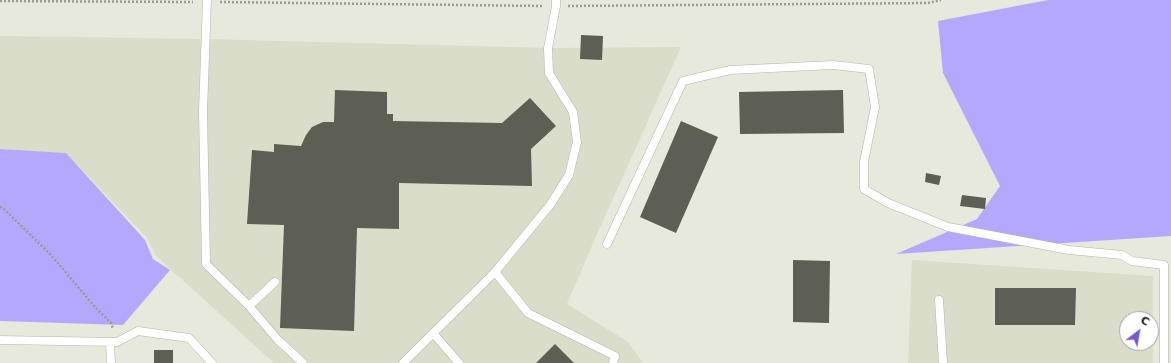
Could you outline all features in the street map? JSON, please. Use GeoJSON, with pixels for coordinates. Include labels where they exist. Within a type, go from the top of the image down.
{"type":"FeatureCollection","features":[{"type":"Feature","properties":{"kind":"lane"},"geometry":{"type":"LineString","coordinates":[[207,1],[203,111],[206,264],[249,306],[278,340],[303,363]]}},
{"type":"Feature","properties":{"kind":"lane"},"geometry":{"type":"LineString","coordinates":[[403,363],[494,272],[550,205],[569,175],[577,142],[573,112],[549,73],[548,48],[556,3]]}},
{"type":"Feature","properties":{"kind":"lane"},"geometry":{"type":"LineString","coordinates":[[607,244],[683,81],[730,70],[834,66],[869,69],[875,107],[864,162],[864,189],[888,203],[948,227],[1069,250],[1122,255],[1132,261],[1164,265],[1164,363]]}},
{"type":"Feature","properties":{"kind":"lane"},"geometry":{"type":"LineString","coordinates":[[494,272],[528,313],[615,356],[613,363]]}},
{"type":"Feature","properties":{"kind":"lane"},"geometry":{"type":"LineString","coordinates":[[249,306],[275,282]]}},
{"type":"Feature","properties":{"kind":"lane"},"geometry":{"type":"LineString","coordinates":[[939,300],[943,363]]}},
{"type":"Feature","properties":{"kind":"lane"},"geometry":{"type":"LineString","coordinates":[[0,340],[114,342],[138,331],[189,338],[212,363]]}},
{"type":"Feature","properties":{"kind":"lane"},"geometry":{"type":"LineString","coordinates":[[433,333],[459,363]]}},
{"type":"Feature","properties":{"kind":"lane"},"geometry":{"type":"LineString","coordinates":[[111,363],[114,342]]}},
{"type":"Feature","properties":{"kind":"path"},"geometry":{"type":"LineString","coordinates":[[0,1],[928,3],[940,0]]}},
{"type":"Feature","properties":{"kind":"path"},"geometry":{"type":"LineString","coordinates":[[0,207],[4,208],[51,255],[95,307],[111,323],[114,342]]}},
{"type":"Feature","properties":{"kind":"shaded area"},"geometry":{"type":"Polygon","coordinates":[[[1048,0],[1171,0],[1171,236],[896,254],[977,219],[1000,186],[943,73],[938,21],[1048,0]]]}},
{"type":"Feature","properties":{"kind":"shaded area"},"geometry":{"type":"Polygon","coordinates":[[[0,36],[205,39],[548,48],[681,47],[567,304],[628,342],[643,363],[274,363],[156,256],[147,238],[66,153],[0,149],[0,36]]]}},
{"type":"Feature","properties":{"kind":"shaded area"},"geometry":{"type":"Polygon","coordinates":[[[0,149],[66,153],[145,240],[153,259],[170,270],[123,325],[0,321],[0,149]]]}},
{"type":"Feature","properties":{"kind":"shaded area"},"geometry":{"type":"Polygon","coordinates":[[[912,260],[1153,276],[1153,311],[1119,311],[1119,351],[1153,351],[1153,363],[908,363],[912,260]]]}},
{"type":"Feature","properties":{"kind":"building"},"geometry":{"type":"Polygon","coordinates":[[[581,35],[603,36],[602,60],[580,59],[581,35]]]}},
{"type":"Feature","properties":{"kind":"building"},"geometry":{"type":"Polygon","coordinates":[[[335,90],[387,92],[387,114],[393,114],[393,121],[502,123],[530,98],[556,126],[531,149],[532,186],[399,183],[399,229],[357,228],[354,331],[280,328],[284,225],[247,224],[252,150],[274,152],[274,144],[301,146],[312,127],[323,122],[334,122],[335,90]]]}},
{"type":"Feature","properties":{"kind":"building"},"geometry":{"type":"Polygon","coordinates":[[[843,90],[844,133],[740,134],[739,92],[843,90]]]}},
{"type":"Feature","properties":{"kind":"building"},"geometry":{"type":"Polygon","coordinates":[[[681,121],[718,137],[676,233],[640,217],[681,121]]]}},
{"type":"Feature","properties":{"kind":"building"},"geometry":{"type":"Polygon","coordinates":[[[926,173],[941,176],[939,185],[925,182],[926,173]]]}},
{"type":"Feature","properties":{"kind":"building"},"geometry":{"type":"Polygon","coordinates":[[[962,195],[986,198],[985,209],[960,206],[962,195]]]}},
{"type":"Feature","properties":{"kind":"building"},"geometry":{"type":"Polygon","coordinates":[[[793,260],[830,261],[829,323],[793,322],[793,260]]]}},
{"type":"Feature","properties":{"kind":"building"},"geometry":{"type":"Polygon","coordinates":[[[995,288],[1076,288],[1075,325],[995,325],[995,288]]]}},
{"type":"Feature","properties":{"kind":"building"},"geometry":{"type":"Polygon","coordinates":[[[555,344],[574,363],[536,363],[555,344]]]}},
{"type":"Feature","properties":{"kind":"building"},"geometry":{"type":"Polygon","coordinates":[[[154,350],[173,350],[173,363],[154,363],[154,350]]]}}]}
